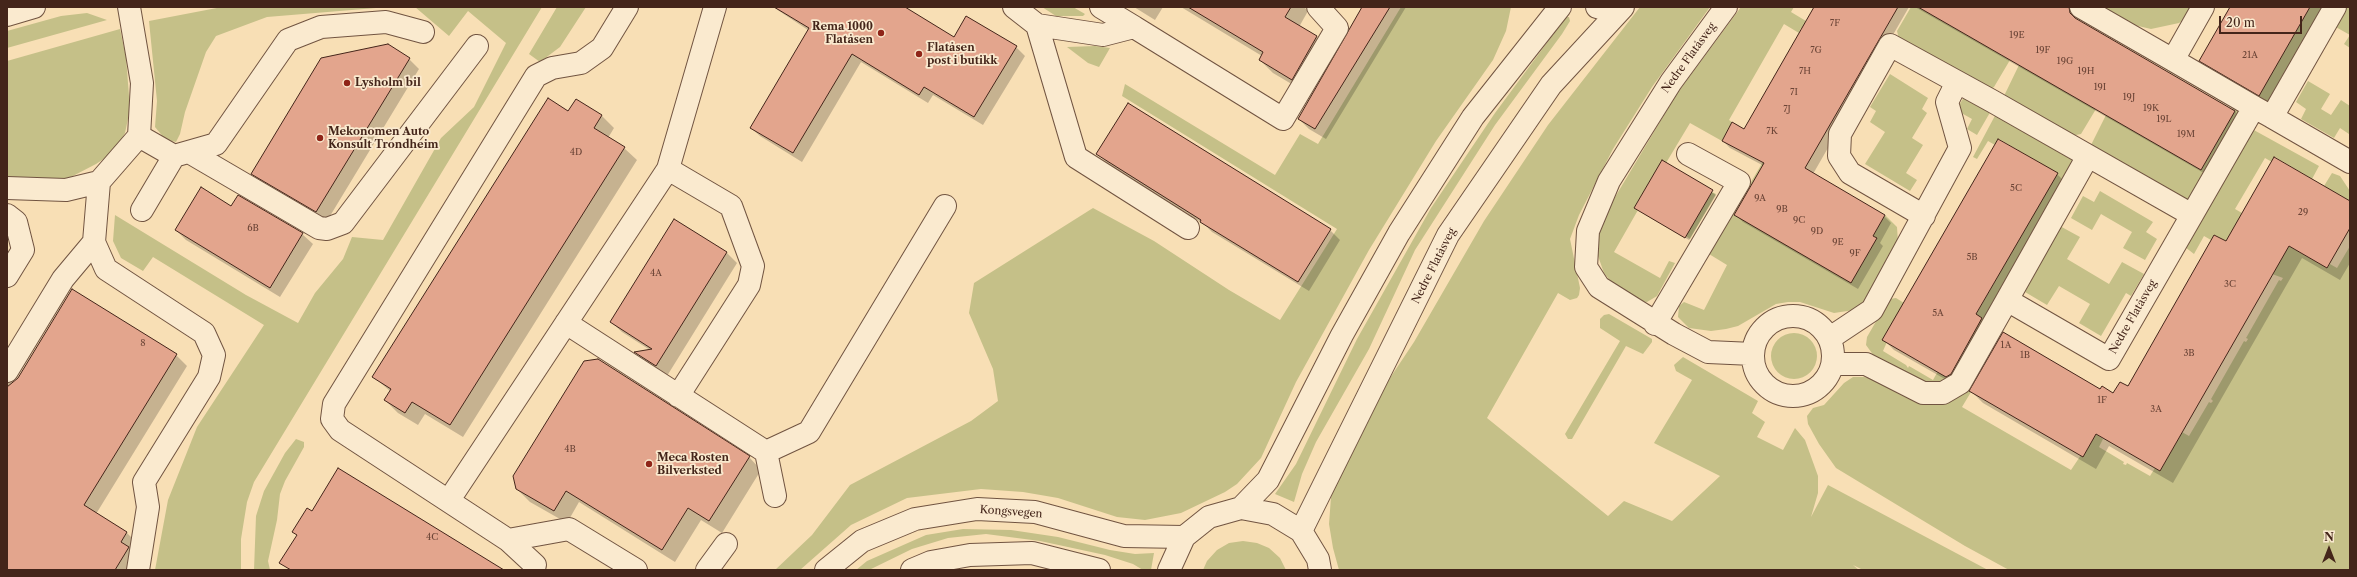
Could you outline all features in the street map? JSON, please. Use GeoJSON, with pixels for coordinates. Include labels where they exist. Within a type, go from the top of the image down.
{"type":"FeatureCollection","features":[{"type":"Feature","properties":{"kind":"street"},"geometry":{"type":"LineString","coordinates":[[7,15],[34,7]]}},
{"type":"Feature","properties":{"kind":"street"},"geometry":{"type":"LineString","coordinates":[[7,188],[66,190],[99,182],[139,136],[142,83],[129,7]]}},
{"type":"Feature","properties":{"kind":"street"},"geometry":{"type":"LineString","coordinates":[[535,566],[508,540],[340,430],[332,419],[334,404],[536,76],[552,68],[581,63],[602,48],[627,7]]}},
{"type":"Feature","properties":{"kind":"street"},"geometry":{"type":"LineString","coordinates":[[449,500],[668,169],[715,7]]}},
{"type":"Feature","properties":{"kind":"street"},"geometry":{"type":"LineString","coordinates":[[1014,7],[1037,25],[1103,35],[1134,28]]}},
{"type":"Feature","properties":{"kind":"street"},"geometry":{"type":"LineString","coordinates":[[1101,7],[1283,118],[1337,28],[1318,7]]}},
{"type":"Feature","properties":{"kind":"street"},"geometry":{"type":"LineString","coordinates":[[1241,508],[1268,480],[1342,335],[1403,226],[1473,117],[1560,7]]}},
{"type":"Feature","properties":{"kind":"street"},"geometry":{"type":"LineString","coordinates":[[1597,7],[1618,9]]}},
{"type":"Feature","properties":{"kind":"street","name":"Nedre Flatåsveg"},"geometry":{"type":"LineString","coordinates":[[1726,7],[1671,82],[1609,181],[1588,231],[1586,267],[1599,287],[1655,324],[1708,352],[1753,354]]}},
{"type":"Feature","properties":{"kind":"street"},"geometry":{"type":"LineString","coordinates":[[2081,7],[2350,162]]}},
{"type":"Feature","properties":{"kind":"street"},"geometry":{"type":"LineString","coordinates":[[2173,60],[2203,7]]}},
{"type":"Feature","properties":{"kind":"street","name":"Nedre Flatåsveg"},"geometry":{"type":"LineString","coordinates":[[2007,300],[2109,359],[2192,215],[2335,7]]}},
{"type":"Feature","properties":{"kind":"street","name":"Nedre Flatåsveg"},"geometry":{"type":"LineString","coordinates":[[1301,532],[1448,235],[1550,85],[1618,9]]}},
{"type":"Feature","properties":{"kind":"street"},"geometry":{"type":"LineString","coordinates":[[142,210],[182,154],[216,144],[288,40],[322,28],[386,22],[423,32]]}},
{"type":"Feature","properties":{"kind":"street"},"geometry":{"type":"LineString","coordinates":[[1037,25],[1076,157],[1188,228]]}},
{"type":"Feature","properties":{"kind":"street"},"geometry":{"type":"LineString","coordinates":[[1924,216],[1850,173],[1839,156],[1840,134],[1890,45],[2192,215]]}},
{"type":"Feature","properties":{"kind":"street"},"geometry":{"type":"LineString","coordinates":[[139,136],[182,154],[319,228],[327,229],[342,223],[477,46]]}},
{"type":"Feature","properties":{"kind":"street"},"geometry":{"type":"LineString","coordinates":[[1830,338],[1872,310],[1960,148],[1947,102],[1957,82]]}},
{"type":"Feature","properties":{"kind":"street"},"geometry":{"type":"LineString","coordinates":[[1655,324],[1739,182],[1688,154]]}},
{"type":"Feature","properties":{"kind":"street"},"geometry":{"type":"LineString","coordinates":[[1833,364],[1866,364],[1923,393],[1943,393],[1960,383],[2088,156]]}},
{"type":"Feature","properties":{"kind":"street"},"geometry":{"type":"LineString","coordinates":[[668,169],[731,206],[753,266],[749,285],[678,396]]}},
{"type":"Feature","properties":{"kind":"street"},"geometry":{"type":"LineString","coordinates":[[99,182],[94,242],[106,269],[204,333],[214,355],[209,377],[144,482],[148,507],[138,570]]}},
{"type":"Feature","properties":{"kind":"street"},"geometry":{"type":"LineString","coordinates":[[766,452],[809,432],[945,206]]}},
{"type":"Feature","properties":{"kind":"street"},"geometry":{"type":"LineString","coordinates":[[7,214],[16,222],[23,250],[7,276]]}},
{"type":"Feature","properties":{"kind":"street"},"geometry":{"type":"LineString","coordinates":[[7,371],[63,279],[94,242]]}},
{"type":"Feature","properties":{"kind":"street"},"geometry":{"type":"LineString","coordinates":[[1798,315],[1811,319],[1822,327],[1830,338],[1834,351],[1833,364],[1827,378],[1817,388],[1803,395],[1788,396],[1774,392],[1762,382],[1755,369],[1753,354],[1755,341],[1762,330],[1772,321],[1785,316],[1798,315]]}},
{"type":"Feature","properties":{"kind":"street"},"geometry":{"type":"LineString","coordinates":[[566,323],[766,452],[775,496]]}},
{"type":"Feature","properties":{"kind":"street"},"geometry":{"type":"LineString","coordinates":[[1169,570],[1184,537],[1209,517],[1241,508],[1273,514],[1301,532],[1318,559],[1320,570]]}},
{"type":"Feature","properties":{"kind":"street","name":"Kongsvegen"},"geometry":{"type":"LineString","coordinates":[[826,570],[862,541],[915,519],[977,509],[1035,512],[1124,536],[1184,537]]}},
{"type":"Feature","properties":{"kind":"street"},"geometry":{"type":"LineString","coordinates":[[508,540],[569,529],[636,570]]}},
{"type":"Feature","properties":{"kind":"street"},"geometry":{"type":"LineString","coordinates":[[706,570],[726,544]]}},
{"type":"Feature","properties":{"kind":"street"},"geometry":{"type":"LineString","coordinates":[[912,570],[931,562],[970,555],[1032,553],[1099,570]]}},
{"type":"Feature","properties":{"kind":"street"},"geometry":{"type":"LineString","coordinates":[[1005,555],[1036,570]]}},
{"type":"Feature","properties":{"kind":"shaded area"},"geometry":{"type":"Polygon","coordinates":[[[222,7],[388,7],[267,17],[216,36],[206,52],[185,112],[180,134],[176,142],[165,139],[155,127],[157,101],[149,21],[222,7]]]}},
{"type":"Feature","properties":{"kind":"shaded area"},"geometry":{"type":"Polygon","coordinates":[[[415,7],[542,7],[254,482],[247,502],[241,539],[241,570],[155,570],[168,500],[197,427],[264,325],[153,257],[143,271],[121,258],[113,241],[115,215],[246,295],[298,323],[315,293],[343,259],[352,237],[383,240],[441,138],[474,107],[506,43],[468,11],[449,36],[415,7]]]}},
{"type":"Feature","properties":{"kind":"shaded area"},"geometry":{"type":"Polygon","coordinates":[[[557,7],[586,7],[560,47],[540,62],[529,54],[557,7]]]}},
{"type":"Feature","properties":{"kind":"shaded area"},"geometry":{"type":"Polygon","coordinates":[[[1042,7],[1073,7],[1085,14],[1083,16],[1056,16],[1042,7]]]}},
{"type":"Feature","properties":{"kind":"shaded area"},"geometry":{"type":"Polygon","coordinates":[[[1401,7],[1511,7],[1506,31],[1493,60],[1436,141],[1369,250],[1296,382],[1261,458],[1237,484],[1225,492],[1181,513],[1145,520],[1117,517],[1058,498],[1023,492],[981,489],[907,498],[851,525],[800,570],[775,570],[812,535],[850,485],[971,421],[998,401],[993,369],[969,313],[974,283],[1093,208],[1154,241],[1229,290],[1280,320],[1337,229],[1122,96],[1125,84],[1275,175],[1300,134],[1318,144],[1401,7]]]}},
{"type":"Feature","properties":{"kind":"shaded area"},"geometry":{"type":"Polygon","coordinates":[[[1640,7],[1710,7],[1652,87],[1613,149],[1579,215],[1570,239],[1580,288],[1579,295],[1577,298],[1570,300],[1558,293],[1487,418],[1608,516],[1624,501],[1672,521],[1720,476],[1654,443],[1692,380],[1676,371],[1674,365],[1683,357],[1758,401],[1752,413],[1765,422],[1757,437],[1783,450],[1795,428],[1805,440],[1818,476],[1818,493],[1811,517],[1828,485],[1988,570],[1863,570],[1853,565],[1859,570],[1339,570],[1329,524],[1331,497],[1345,462],[1388,381],[1414,342],[1484,221],[1548,125],[1640,7]]]}},
{"type":"Feature","properties":{"kind":"shaded area"},"geometry":{"type":"Polygon","coordinates":[[[1741,7],[1794,7],[1791,12],[1806,21],[1805,30],[1801,28],[1799,33],[1784,24],[1729,120],[1732,122],[1722,141],[1690,123],[1666,163],[1662,161],[1634,208],[1638,210],[1614,252],[1660,278],[1669,261],[1675,263],[1657,296],[1647,302],[1636,301],[1615,287],[1604,273],[1598,256],[1597,242],[1599,224],[1676,95],[1741,7]]]}},
{"type":"Feature","properties":{"kind":"shaded area"},"geometry":{"type":"Polygon","coordinates":[[[1911,7],[1918,7],[2010,60],[1994,87],[1991,89],[1899,39],[1897,31],[1911,7]]]}},
{"type":"Feature","properties":{"kind":"shaded area"},"geometry":{"type":"Polygon","coordinates":[[[2103,7],[2194,7],[2188,16],[2179,23],[2151,29],[2134,25],[2103,7]]]}},
{"type":"Feature","properties":{"kind":"shaded area"},"geometry":{"type":"Polygon","coordinates":[[[2310,7],[2325,7],[2268,104],[2255,102],[2310,7]]]}},
{"type":"Feature","properties":{"kind":"shaded area"},"geometry":{"type":"Polygon","coordinates":[[[2345,7],[2350,7],[2350,35],[2334,26],[2345,7]]]}},
{"type":"Feature","properties":{"kind":"shaded area"},"geometry":{"type":"Polygon","coordinates":[[[87,13],[107,20],[7,48],[7,31],[61,16],[87,13]]]}},
{"type":"Feature","properties":{"kind":"shaded area"},"geometry":{"type":"Polygon","coordinates":[[[1566,17],[1569,17],[1570,21],[1562,34],[1495,125],[1415,250],[1369,349],[1316,442],[1302,474],[1294,502],[1275,494],[1296,464],[1357,339],[1431,208],[1495,113],[1566,17]]]}},
{"type":"Feature","properties":{"kind":"shaded area"},"geometry":{"type":"Polygon","coordinates":[[[120,29],[126,57],[130,109],[125,133],[114,152],[96,164],[69,178],[32,181],[7,180],[7,61],[120,29]]]}},
{"type":"Feature","properties":{"kind":"shaded area"},"geometry":{"type":"Polygon","coordinates":[[[2350,35],[2350,48],[2344,44],[2350,35]]]}},
{"type":"Feature","properties":{"kind":"shaded area"},"geometry":{"type":"Polygon","coordinates":[[[1095,46],[1110,48],[1099,67],[1088,63],[1067,47],[1095,46]]]}},
{"type":"Feature","properties":{"kind":"shaded area"},"geometry":{"type":"Polygon","coordinates":[[[2019,65],[2096,109],[2081,134],[2071,136],[2004,96],[2019,65]]]}},
{"type":"Feature","properties":{"kind":"shaded area"},"geometry":{"type":"Polygon","coordinates":[[[1890,74],[1928,98],[1922,109],[1927,113],[1912,138],[1923,145],[1906,173],[1917,180],[1910,191],[1865,164],[1885,132],[1870,122],[1876,111],[1870,107],[1890,74]]]}},
{"type":"Feature","properties":{"kind":"shaded area"},"geometry":{"type":"Polygon","coordinates":[[[2308,81],[2330,94],[2321,109],[2331,115],[2341,100],[2350,106],[2349,134],[2340,128],[2334,138],[2301,119],[2306,109],[2296,102],[2308,81]]]}},
{"type":"Feature","properties":{"kind":"shaded area"},"geometry":{"type":"Polygon","coordinates":[[[1966,94],[1992,109],[1977,135],[1967,129],[1972,119],[1956,110],[1966,94]]]}},
{"type":"Feature","properties":{"kind":"shaded area"},"geometry":{"type":"Polygon","coordinates":[[[2237,101],[2243,107],[2191,203],[2090,147],[2106,115],[2201,170],[2227,125],[2224,123],[2237,101]]]}},
{"type":"Feature","properties":{"kind":"shaded area"},"geometry":{"type":"Polygon","coordinates":[[[1998,110],[2072,153],[2076,163],[1956,372],[1940,382],[1923,382],[1874,356],[1866,345],[1867,337],[1889,299],[1896,298],[1904,303],[1883,351],[1906,365],[1908,368],[1909,366],[1933,380],[1938,371],[1942,374],[2057,173],[1999,139],[1995,145],[1988,141],[1977,159],[1973,157],[1998,110]]]}},
{"type":"Feature","properties":{"kind":"shaded area"},"geometry":{"type":"Polygon","coordinates":[[[2252,129],[2319,166],[2312,179],[2275,157],[2272,162],[2265,158],[2235,209],[2242,213],[2240,218],[2327,268],[2330,264],[2337,268],[2350,246],[2350,570],[2009,570],[1965,546],[1836,468],[1819,444],[1808,424],[1807,416],[1813,408],[1824,405],[1844,383],[1853,377],[1864,377],[1873,379],[1901,395],[1917,402],[1932,404],[1946,402],[1966,389],[1971,392],[1962,407],[2071,470],[2081,455],[2083,456],[2096,434],[2103,439],[2099,447],[2124,462],[2123,464],[2126,465],[2127,463],[2150,476],[2155,468],[2160,471],[2182,432],[2189,436],[2209,402],[2211,403],[2213,401],[2211,399],[2244,341],[2246,342],[2248,339],[2246,338],[2279,280],[2281,281],[2283,278],[2272,274],[2275,270],[2214,235],[2211,240],[2204,236],[2194,254],[2185,247],[2252,129]]]}},
{"type":"Feature","properties":{"kind":"shaded area"},"geometry":{"type":"Polygon","coordinates":[[[1771,152],[1735,215],[1877,238],[1873,236],[1885,215],[1897,227],[1898,243],[1864,303],[1854,310],[1834,313],[1800,302],[1788,302],[1776,304],[1738,326],[1711,331],[1689,328],[1678,317],[1679,306],[1684,302],[1704,310],[1727,265],[1709,254],[1768,153],[1771,152]]]}},
{"type":"Feature","properties":{"kind":"shaded area"},"geometry":{"type":"Polygon","coordinates":[[[2332,173],[2340,176],[2350,191],[2350,201],[2324,186],[2332,173]]]}},
{"type":"Feature","properties":{"kind":"shaded area"},"geometry":{"type":"Polygon","coordinates":[[[2100,191],[2153,222],[2146,232],[2157,239],[2145,260],[2123,248],[2132,232],[2101,214],[2092,230],[2071,218],[2083,196],[2094,202],[2100,191]]]}},
{"type":"Feature","properties":{"kind":"shaded area"},"geometry":{"type":"Polygon","coordinates":[[[1712,192],[1716,194],[1690,239],[1686,236],[1712,192]]]}},
{"type":"Feature","properties":{"kind":"shaded area"},"geometry":{"type":"Polygon","coordinates":[[[2058,225],[2080,237],[2067,259],[2109,284],[2122,262],[2144,274],[2131,296],[2126,293],[2101,336],[2079,323],[2090,304],[2059,286],[2047,305],[2025,292],[2037,270],[2034,268],[2058,225]]]}},
{"type":"Feature","properties":{"kind":"shaded area"},"geometry":{"type":"Polygon","coordinates":[[[1609,314],[1652,339],[1652,342],[1643,354],[1626,346],[1572,439],[1568,439],[1565,434],[1620,341],[1600,328],[1600,319],[1604,315],[1609,314]]]}},
{"type":"Feature","properties":{"kind":"shaded area"},"geometry":{"type":"Polygon","coordinates":[[[1794,333],[1807,337],[1813,343],[1817,356],[1813,369],[1807,375],[1794,379],[1781,375],[1775,369],[1771,356],[1775,343],[1781,337],[1794,333]]]}},
{"type":"Feature","properties":{"kind":"shaded area"},"geometry":{"type":"Polygon","coordinates":[[[296,439],[304,442],[304,447],[285,481],[280,494],[277,520],[268,561],[270,570],[254,570],[256,516],[264,491],[285,453],[296,439]]]}},
{"type":"Feature","properties":{"kind":"shaded area"},"geometry":{"type":"Polygon","coordinates":[[[963,529],[1011,530],[1058,537],[1110,550],[1135,554],[1154,553],[1151,570],[1143,570],[1133,564],[1105,555],[1040,541],[986,534],[948,538],[912,549],[869,570],[856,570],[867,561],[926,535],[963,529]]]}},
{"type":"Feature","properties":{"kind":"shaded area"},"geometry":{"type":"Polygon","coordinates":[[[1243,541],[1257,543],[1269,548],[1280,558],[1286,570],[1203,570],[1207,561],[1217,550],[1229,543],[1243,541]]]}},
{"type":"Feature","properties":{"kind":"building"},"geometry":{"type":"Polygon","coordinates":[[[774,7],[905,7],[954,37],[966,16],[1017,46],[974,117],[924,87],[919,95],[852,54],[793,153],[750,128],[809,28],[774,7]]]}},
{"type":"Feature","properties":{"kind":"building"},"geometry":{"type":"Polygon","coordinates":[[[1188,7],[1291,7],[1285,17],[1317,36],[1292,80],[1259,60],[1263,52],[1188,7]]]}},
{"type":"Feature","properties":{"kind":"building"},"geometry":{"type":"Polygon","coordinates":[[[1362,7],[1390,7],[1315,129],[1298,119],[1362,7]]]}},
{"type":"Feature","properties":{"kind":"building"},"geometry":{"type":"Polygon","coordinates":[[[1814,7],[1898,7],[1805,168],[1885,215],[1873,236],[1877,238],[1851,283],[1734,215],[1764,163],[1722,141],[1732,122],[1744,129],[1814,7]]]}},
{"type":"Feature","properties":{"kind":"building"},"geometry":{"type":"Polygon","coordinates":[[[1918,7],[2069,7],[2070,13],[2075,18],[2235,111],[2201,170],[1918,7]]]}},
{"type":"Feature","properties":{"kind":"building"},"geometry":{"type":"Polygon","coordinates":[[[2230,7],[2310,7],[2259,96],[2199,61],[2230,7]]]}},
{"type":"Feature","properties":{"kind":"building"},"geometry":{"type":"Polygon","coordinates":[[[388,44],[410,58],[316,212],[251,174],[321,58],[388,44]]]}},
{"type":"Feature","properties":{"kind":"building"},"geometry":{"type":"Polygon","coordinates":[[[548,98],[568,111],[576,99],[602,115],[594,128],[625,147],[450,425],[412,402],[405,413],[384,400],[391,389],[372,377],[548,98]]]}},
{"type":"Feature","properties":{"kind":"building"},"geometry":{"type":"Polygon","coordinates":[[[1128,103],[1331,229],[1298,282],[1200,222],[1201,220],[1096,154],[1128,103]]]}},
{"type":"Feature","properties":{"kind":"building"},"geometry":{"type":"Polygon","coordinates":[[[1998,139],[2058,173],[1976,314],[1982,318],[1951,374],[1946,377],[1882,340],[1998,139]]]}},
{"type":"Feature","properties":{"kind":"building"},"geometry":{"type":"Polygon","coordinates":[[[2274,157],[2350,201],[2350,228],[2327,268],[2289,246],[2160,471],[2096,434],[2083,457],[1969,391],[2003,332],[2100,389],[2102,386],[2113,393],[2120,382],[2128,386],[2214,235],[2226,241],[2274,157]]]}},
{"type":"Feature","properties":{"kind":"building"},"geometry":{"type":"Polygon","coordinates":[[[1662,160],[1713,190],[1685,238],[1634,208],[1662,160]]]}},
{"type":"Feature","properties":{"kind":"building"},"geometry":{"type":"Polygon","coordinates":[[[201,187],[231,206],[238,195],[303,233],[270,288],[175,230],[201,187]]]}},
{"type":"Feature","properties":{"kind":"building"},"geometry":{"type":"Polygon","coordinates":[[[674,219],[727,252],[656,366],[634,352],[652,349],[610,322],[674,219]]]}},
{"type":"Feature","properties":{"kind":"building"},"geometry":{"type":"Polygon","coordinates":[[[72,289],[177,354],[84,505],[127,532],[121,542],[129,547],[115,570],[7,570],[7,387],[18,378],[72,289]]]}},
{"type":"Feature","properties":{"kind":"building"},"geometry":{"type":"Polygon","coordinates":[[[598,359],[750,456],[709,521],[688,508],[662,550],[566,491],[554,511],[516,489],[513,476],[584,361],[598,359]]]}},
{"type":"Feature","properties":{"kind":"building"},"geometry":{"type":"Polygon","coordinates":[[[338,468],[504,570],[291,570],[279,563],[297,535],[292,532],[307,508],[312,511],[338,468]]]}},
{"type":"Feature","properties":{"kind":"place","name":"Rema 1000 Flatåsen"},"geometry":{"type":"Point","coordinates":[881,33]}},
{"type":"Feature","properties":{"kind":"place","name":"Flatåsen post i butikk"},"geometry":{"type":"Point","coordinates":[919,54]}},
{"type":"Feature","properties":{"kind":"place","name":"Lysholm bil"},"geometry":{"type":"Point","coordinates":[347,83]}},
{"type":"Feature","properties":{"kind":"place","name":"Mekonomen Auto Konsult Trondheim"},"geometry":{"type":"Point","coordinates":[320,138]}},
{"type":"Feature","properties":{"kind":"place","name":"Meca Rosten Bilverksted"},"geometry":{"type":"Point","coordinates":[649,464]}}]}
